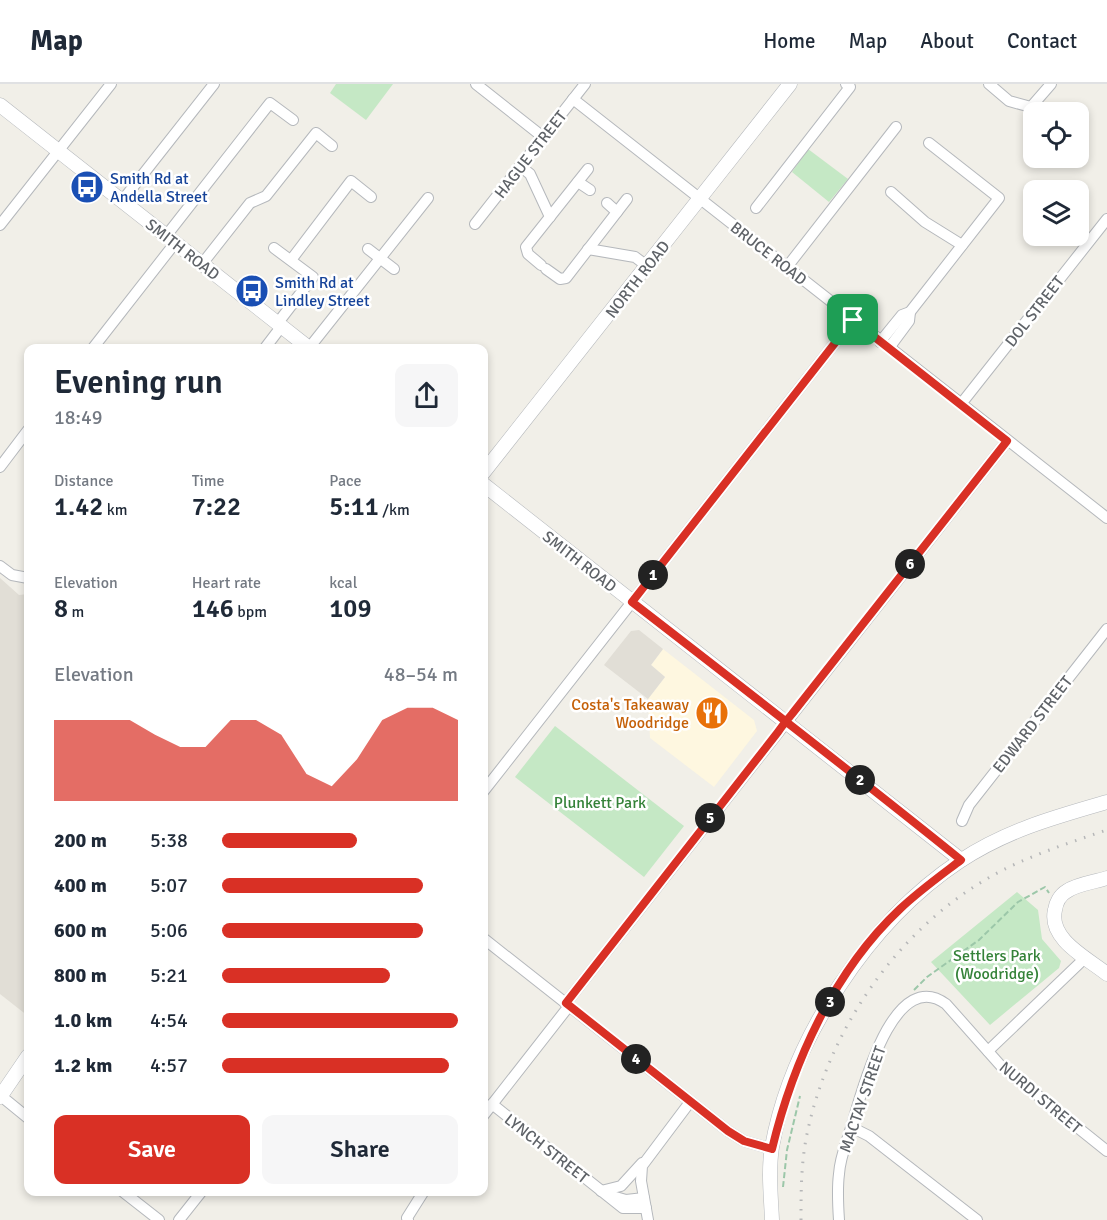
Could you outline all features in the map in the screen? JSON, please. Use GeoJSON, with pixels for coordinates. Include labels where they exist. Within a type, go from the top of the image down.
{"type":"FeatureCollection","features":[{"type":"Feature","properties":{"kind":"street"},"geometry":{"type":"LineString","coordinates":[[0,225],[111,84]]}},
{"type":"Feature","properties":{"kind":"street"},"geometry":{"type":"LineString","coordinates":[[122,201],[214,84]]}},
{"type":"Feature","properties":{"kind":"street"},"geometry":{"type":"LineString","coordinates":[[476,84],[543,137]]}},
{"type":"Feature","properties":{"kind":"street","name":"HAGUE STREET"},"geometry":{"type":"LineString","coordinates":[[475,224],[585,84]]}},
{"type":"Feature","properties":{"kind":"street","name":"NORTH ROAD"},"geometry":{"type":"LineString","coordinates":[[488,467],[790,84]]}},
{"type":"Feature","properties":{"kind":"street"},"geometry":{"type":"LineString","coordinates":[[756,208],[850,87],[846,84]]}},
{"type":"Feature","properties":{"kind":"street"},"geometry":{"type":"LineString","coordinates":[[989,84],[1009,101],[1031,107],[1051,84]]}},
{"type":"Feature","properties":{"kind":"street","name":"BRUCE ROAD"},"geometry":{"type":"LineString","coordinates":[[573,99],[1107,518]]}},
{"type":"Feature","properties":{"kind":"street"},"geometry":{"type":"LineString","coordinates":[[96,344],[270,103],[293,120]]}},
{"type":"Feature","properties":{"kind":"street","name":"SMITH ROAD"},"geometry":{"type":"LineString","coordinates":[[0,105],[304,344]]}},
{"type":"Feature","properties":{"kind":"street"},"geometry":{"type":"LineString","coordinates":[[787,267],[896,127]]}},
{"type":"Feature","properties":{"kind":"street"},"geometry":{"type":"LineString","coordinates":[[202,264],[250,203],[266,196],[316,133],[332,146]]}},
{"type":"Feature","properties":{"kind":"street"},"geometry":{"type":"LineString","coordinates":[[885,345],[903,315],[910,312],[999,198],[929,143]]}},
{"type":"Feature","properties":{"kind":"street"},"geometry":{"type":"LineString","coordinates":[[520,166],[530,174],[550,217]]}},
{"type":"Feature","properties":{"kind":"street"},"geometry":{"type":"LineString","coordinates":[[588,169],[526,247],[528,254],[544,267],[560,279],[566,278],[627,199]]}},
{"type":"Feature","properties":{"kind":"street"},"geometry":{"type":"LineString","coordinates":[[291,260],[351,181],[371,197]]}},
{"type":"Feature","properties":{"kind":"street"},"geometry":{"type":"LineString","coordinates":[[578,182],[590,190]]}},
{"type":"Feature","properties":{"kind":"street"},"geometry":{"type":"LineString","coordinates":[[891,192],[925,222],[962,245]]}},
{"type":"Feature","properties":{"kind":"street"},"geometry":{"type":"LineString","coordinates":[[312,344],[428,198]]}},
{"type":"Feature","properties":{"kind":"street"},"geometry":{"type":"LineString","coordinates":[[607,203],[617,212]]}},
{"type":"Feature","properties":{"kind":"street","name":"DOL STREET"},"geometry":{"type":"LineString","coordinates":[[961,404],[1107,219]]}},
{"type":"Feature","properties":{"kind":"street"},"geometry":{"type":"LineString","coordinates":[[267,344],[313,277],[274,248]]}},
{"type":"Feature","properties":{"kind":"street"},"geometry":{"type":"LineString","coordinates":[[368,249],[394,269]]}},
{"type":"Feature","properties":{"kind":"street"},"geometry":{"type":"LineString","coordinates":[[588,249],[635,257],[647,266]]}},
{"type":"Feature","properties":{"kind":"street"},"geometry":{"type":"LineString","coordinates":[[488,786],[853,320]]}},
{"type":"Feature","properties":{"kind":"street"},"geometry":{"type":"LineString","coordinates":[[0,467],[24,435]]}},
{"type":"Feature","properties":{"kind":"street"},"geometry":{"type":"LineString","coordinates":[[488,1109],[786,722],[1007,441]]}},
{"type":"Feature","properties":{"kind":"street","name":"SMITH ROAD"},"geometry":{"type":"LineString","coordinates":[[488,488],[961,860]]}},
{"type":"Feature","properties":{"kind":"street"},"geometry":{"type":"LineString","coordinates":[[0,566],[12,575],[24,577]]}},
{"type":"Feature","properties":{"kind":"street","name":"EDWARD STREET"},"geometry":{"type":"LineString","coordinates":[[962,821],[969,805],[1107,629]]}},
{"type":"Feature","properties":{"kind":"street"},"geometry":{"type":"LineString","coordinates":[[772,1220],[772,1149],[787,1094],[812,1034],[851,968],[871,941],[899,910],[961,860],[1047,818],[1107,802]]}},
{"type":"Feature","properties":{"kind":"street"},"geometry":{"type":"LineString","coordinates":[[1107,878],[1067,891],[1056,902],[1054,927],[1062,938],[1107,974]]}},
{"type":"Feature","properties":{"kind":"street"},"geometry":{"type":"LineString","coordinates":[[488,942],[690,1102],[744,1141],[772,1149]]}},
{"type":"Feature","properties":{"kind":"street"},"geometry":{"type":"LineString","coordinates":[[988,1051],[1086,957]]}},
{"type":"Feature","properties":{"kind":"street","name":"NURDI STREET"},"geometry":{"type":"LineString","coordinates":[[920,997],[936,997],[946,1004],[1001,1066],[1107,1151]]}},
{"type":"Feature","properties":{"kind":"street","name":"MACTAY STREET"},"geometry":{"type":"LineString","coordinates":[[839,1220],[838,1173],[873,1054],[898,1015],[920,997]]}},
{"type":"Feature","properties":{"kind":"street"},"geometry":{"type":"LineString","coordinates":[[24,1062],[1,1096],[24,1115]]}},
{"type":"Feature","properties":{"kind":"street","name":"LYNCH STREET"},"geometry":{"type":"LineString","coordinates":[[602,1192],[621,1186],[690,1102]]}},
{"type":"Feature","properties":{"kind":"street","name":"LYNCH STREET"},"geometry":{"type":"LineString","coordinates":[[492,1104],[638,1220]]}},
{"type":"Feature","properties":{"kind":"street"},"geometry":{"type":"LineString","coordinates":[[851,1127],[869,1136],[977,1220]]}},
{"type":"Feature","properties":{"kind":"street"},"geometry":{"type":"LineString","coordinates":[[646,1158],[640,1176],[648,1220]]}},
{"type":"Feature","properties":{"kind":"street","name":"LYNCH STREET"},"geometry":{"type":"LineString","coordinates":[[602,1192],[626,1200],[645,1203]]}},
{"type":"Feature","properties":{"kind":"street"},"geometry":{"type":"LineString","coordinates":[[128,1196],[159,1220]]}},
{"type":"Feature","properties":{"kind":"street"},"geometry":{"type":"LineString","coordinates":[[179,1220],[198,1196]]}},
{"type":"Feature","properties":{"kind":"street"},"geometry":{"type":"LineString","coordinates":[[408,1219],[421,1196]]}},
{"type":"Feature","properties":{"kind":"street"},"geometry":{"type":"LineString","coordinates":[[622,1208],[630,1210],[645,1203]]}},
{"type":"Feature","properties":{"kind":"path"},"geometry":{"type":"LineString","coordinates":[[920,997],[913,991],[927,977],[979,940],[1018,903],[1045,887],[1056,902]]}},
{"type":"Feature","properties":{"kind":"path"},"geometry":{"type":"LineString","coordinates":[[783,1195],[787,1150],[803,1086]]}},
{"type":"Feature","properties":{"kind":"shaded area"},"geometry":{"type":"Polygon","coordinates":[[[0,578],[19,595],[24,594],[24,1013],[0,994],[0,578]]]}},
{"type":"Feature","properties":{"kind":"shaded area"},"geometry":{"type":"Polygon","coordinates":[[[639,630],[663,649],[651,665],[665,677],[648,699],[604,665],[631,631],[639,630]]]}},
{"type":"Feature","properties":{"kind":"shaded area"},"geometry":{"type":"Polygon","coordinates":[[[663,649],[754,720],[757,731],[714,787],[650,738],[648,699],[665,677],[651,665],[663,649]]]}},
{"type":"Feature","properties":{"kind":"green space"},"geometry":{"type":"Polygon","coordinates":[[[336,84],[393,84],[366,120],[330,93],[336,84]]]}},
{"type":"Feature","properties":{"kind":"green space"},"geometry":{"type":"Polygon","coordinates":[[[808,149],[848,179],[829,202],[792,172],[808,149]]]}},
{"type":"Feature","properties":{"kind":"green space","name":"Plunkett Park"},"geometry":{"type":"Polygon","coordinates":[[[555,726],[684,826],[644,877],[515,777],[555,726]]]}},
{"type":"Feature","properties":{"kind":"green space","name":"Settlers Park (Woodridge)"},"geometry":{"type":"Polygon","coordinates":[[[1017,892],[1038,910],[1042,939],[1061,961],[1059,968],[990,1025],[931,962],[1017,892]]]}},
{"type":"Feature","properties":{"kind":"railway"},"geometry":{"type":"LineString","coordinates":[[801,1220],[804,1156],[807,1134],[818,1093],[834,1052],[854,1014],[878,978],[906,944],[937,914],[972,888],[1009,867],[1107,830]]}},
{"type":"Feature","properties":{"kind":"place","name":"Smith Rd at Andella Street"},"geometry":{"type":"Point","coordinates":[87,187]}},
{"type":"Feature","properties":{"kind":"place","name":"Smith Rd at Lindley Street"},"geometry":{"type":"Point","coordinates":[252,291]}},
{"type":"Feature","properties":{"kind":"place","name":"Costa's Takeaway Woodridge"},"geometry":{"type":"Point","coordinates":[712,713]}},
{"type":"Feature","properties":{"kind":"route"},"geometry":{"type":"LineString","coordinates":[[853,320],[632,602],[786,722],[922,828],[961,860],[899,910],[871,941],[851,968],[812,1034],[787,1094],[772,1149],[744,1141],[728,1131],[566,1003],[780,729],[786,722],[1007,441],[853,320]]}}]}
